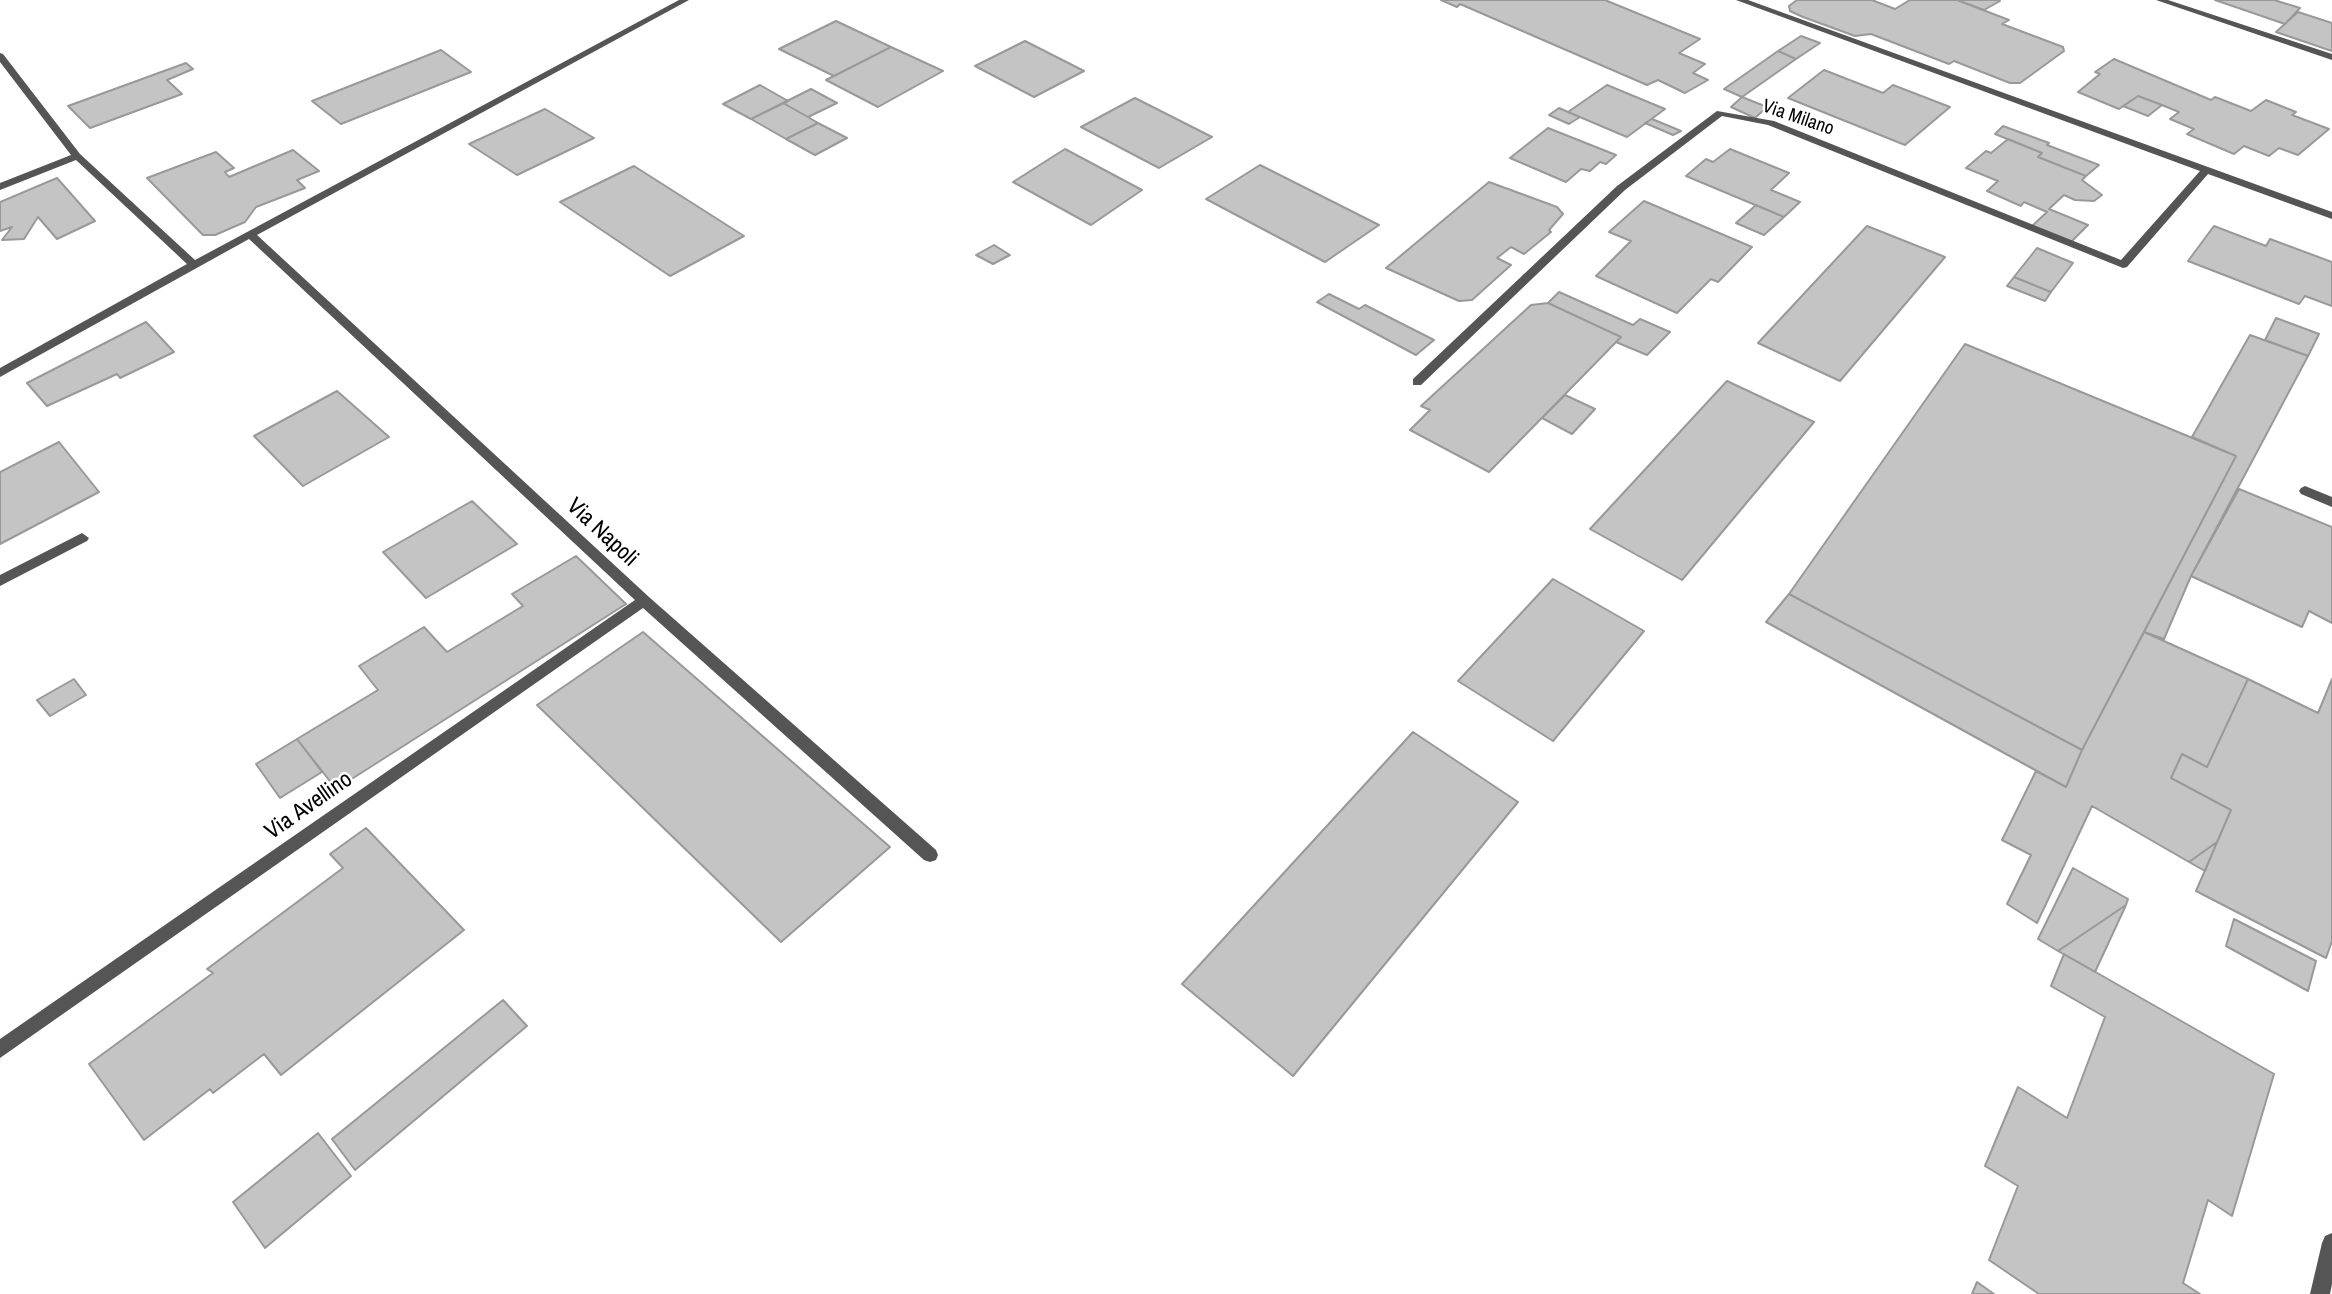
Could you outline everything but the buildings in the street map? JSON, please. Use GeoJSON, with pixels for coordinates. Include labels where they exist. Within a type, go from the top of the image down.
{"type":"FeatureCollection","features":[{"type":"Feature","properties":{"kind":"street"},"geometry":{"type":"LineString","coordinates":[[0,373],[685,0]]}},
{"type":"Feature","properties":{"kind":"street"},"geometry":{"type":"LineString","coordinates":[[1740,0],[2332,216]]}},
{"type":"Feature","properties":{"kind":"street"},"geometry":{"type":"LineString","coordinates":[[2160,0],[2332,57]]}},
{"type":"Feature","properties":{"kind":"street"},"geometry":{"type":"LineString","coordinates":[[0,56],[77,156],[194,265]]}},
{"type":"Feature","properties":{"kind":"street","name":"Via Milano"},"geometry":{"type":"LineString","coordinates":[[1417,382],[1621,188],[1720,113],[1771,123],[2123,265],[2205,171]]}},
{"type":"Feature","properties":{"kind":"street"},"geometry":{"type":"LineString","coordinates":[[0,187],[77,156]]}},
{"type":"Feature","properties":{"kind":"street","name":"Via Napoli"},"geometry":{"type":"LineString","coordinates":[[251,235],[644,601],[930,855]]}},
{"type":"Feature","properties":{"kind":"street"},"geometry":{"type":"LineString","coordinates":[[2305,491],[2332,502]]}},
{"type":"Feature","properties":{"kind":"street"},"geometry":{"type":"LineString","coordinates":[[0,581],[82,538]]}},
{"type":"Feature","properties":{"kind":"street","name":"Via Avellino"},"geometry":{"type":"LineString","coordinates":[[0,1049],[644,601]]}},
{"type":"Feature","properties":{"kind":"street"},"geometry":{"type":"LineString","coordinates":[[2320,1294],[2332,1243]]}}]}
